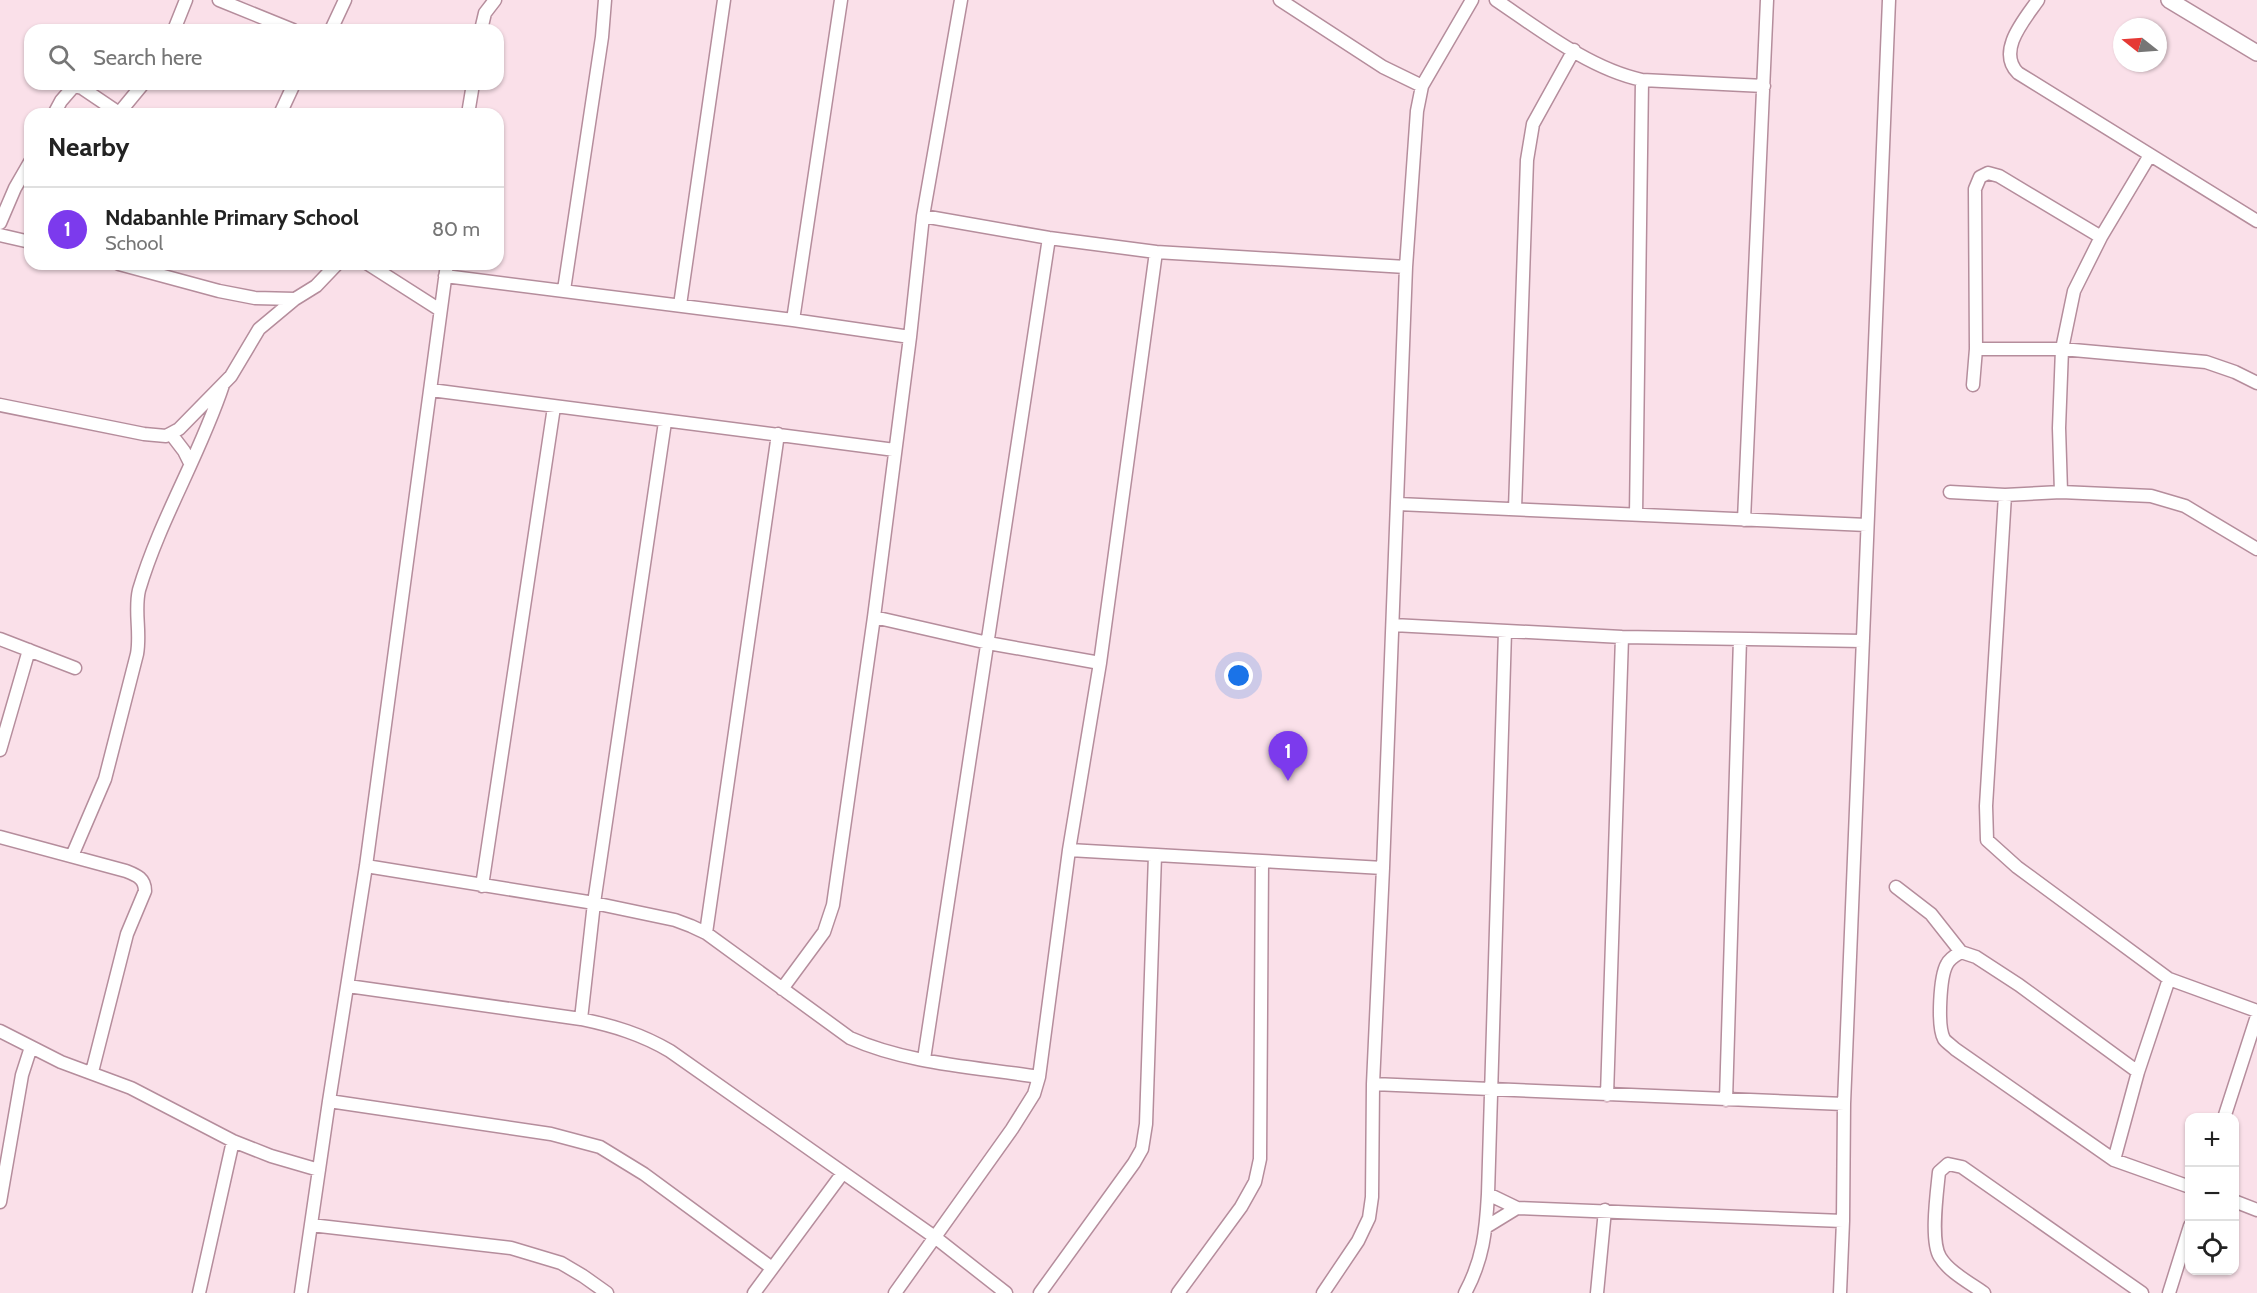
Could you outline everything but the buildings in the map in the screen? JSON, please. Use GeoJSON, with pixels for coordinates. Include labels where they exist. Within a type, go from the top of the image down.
{"type":"FeatureCollection","features":[{"type":"Feature","properties":{"kind":"street"},"geometry":{"type":"LineString","coordinates":[[176,24],[186,0]]}},
{"type":"Feature","properties":{"kind":"street"},"geometry":{"type":"LineString","coordinates":[[219,0],[278,24]]}},
{"type":"Feature","properties":{"kind":"street"},"geometry":{"type":"LineString","coordinates":[[334,24],[345,0]]}},
{"type":"Feature","properties":{"kind":"street"},"geometry":{"type":"LineString","coordinates":[[482,0],[485,13]]}},
{"type":"Feature","properties":{"kind":"street"},"geometry":{"type":"LineString","coordinates":[[482,24],[485,13],[495,0]]}},
{"type":"Feature","properties":{"kind":"street"},"geometry":{"type":"LineString","coordinates":[[564,290],[602,37],[604,0]]}},
{"type":"Feature","properties":{"kind":"street"},"geometry":{"type":"LineString","coordinates":[[680,305],[724,0]]}},
{"type":"Feature","properties":{"kind":"street"},"geometry":{"type":"LineString","coordinates":[[793,320],[841,0]]}},
{"type":"Feature","properties":{"kind":"street"},"geometry":{"type":"LineString","coordinates":[[782,989],[816,943],[830,918],[874,617],[923,216],[962,0]]}},
{"type":"Feature","properties":{"kind":"street"},"geometry":{"type":"LineString","coordinates":[[1280,0],[1383,67],[1422,86]]}},
{"type":"Feature","properties":{"kind":"street"},"geometry":{"type":"LineString","coordinates":[[1323,1293],[1358,1241],[1369,1218],[1371,1197],[1373,1084],[1406,267],[1417,111],[1422,86],[1472,0]]}},
{"type":"Feature","properties":{"kind":"street"},"geometry":{"type":"LineString","coordinates":[[1496,0],[1611,72],[1642,80],[1764,86]]}},
{"type":"Feature","properties":{"kind":"street"},"geometry":{"type":"LineString","coordinates":[[1744,520],[1767,0]]}},
{"type":"Feature","properties":{"kind":"street"},"geometry":{"type":"LineString","coordinates":[[1840,1293],[1844,1104],[1889,0]]}},
{"type":"Feature","properties":{"kind":"street"},"geometry":{"type":"LineString","coordinates":[[2038,0],[2013,40],[2010,50],[2012,68],[2257,221]]}},
{"type":"Feature","properties":{"kind":"street"},"geometry":{"type":"LineString","coordinates":[[2169,0],[2257,53]]}},
{"type":"Feature","properties":{"kind":"street"},"geometry":{"type":"LineString","coordinates":[[1515,509],[1527,160],[1530,135],[1533,124],[1574,50]]}},
{"type":"Feature","properties":{"kind":"street"},"geometry":{"type":"LineString","coordinates":[[1636,515],[1642,80]]}},
{"type":"Feature","properties":{"kind":"street"},"geometry":{"type":"LineString","coordinates":[[57,108],[71,90]]}},
{"type":"Feature","properties":{"kind":"street"},"geometry":{"type":"LineString","coordinates":[[85,90],[112,108]]}},
{"type":"Feature","properties":{"kind":"street"},"geometry":{"type":"LineString","coordinates":[[124,108],[138,90]]}},
{"type":"Feature","properties":{"kind":"street"},"geometry":{"type":"LineString","coordinates":[[283,108],[291,90]]}},
{"type":"Feature","properties":{"kind":"street"},"geometry":{"type":"LineString","coordinates":[[469,108],[472,90]]}},
{"type":"Feature","properties":{"kind":"street"},"geometry":{"type":"LineString","coordinates":[[2061,492],[2059,428],[2062,349],[2074,291],[2101,237],[2150,155]]}},
{"type":"Feature","properties":{"kind":"street"},"geometry":{"type":"LineString","coordinates":[[0,224],[24,172]]}},
{"type":"Feature","properties":{"kind":"street"},"geometry":{"type":"LineString","coordinates":[[1973,385],[1976,349],[1975,189],[1980,177],[1988,173],[1999,176],[2101,237]]}},
{"type":"Feature","properties":{"kind":"street"},"geometry":{"type":"LineString","coordinates":[[923,216],[1049,238],[1156,252],[1406,267]]}},
{"type":"Feature","properties":{"kind":"street"},"geometry":{"type":"LineString","coordinates":[[0,235],[24,241]]}},
{"type":"Feature","properties":{"kind":"street"},"geometry":{"type":"LineString","coordinates":[[924,1059],[1049,238]]}},
{"type":"Feature","properties":{"kind":"street"},"geometry":{"type":"LineString","coordinates":[[896,1293],[1012,1129],[1034,1094],[1039,1077],[1069,850],[1100,663],[1156,252]]}},
{"type":"Feature","properties":{"kind":"street"},"geometry":{"type":"LineString","coordinates":[[141,270],[219,291],[255,298],[295,299]]}},
{"type":"Feature","properties":{"kind":"street"},"geometry":{"type":"LineString","coordinates":[[0,405],[144,434],[166,436],[171,434],[179,429],[223,385],[259,330],[295,299],[316,286],[331,270]]}},
{"type":"Feature","properties":{"kind":"street"},"geometry":{"type":"LineString","coordinates":[[377,270],[440,310]]}},
{"type":"Feature","properties":{"kind":"street"},"geometry":{"type":"LineString","coordinates":[[302,1293],[366,866],[446,270],[564,290],[910,337]]}},
{"type":"Feature","properties":{"kind":"street"},"geometry":{"type":"LineString","coordinates":[[1976,349],[2062,349],[2206,363],[2235,372],[2257,383]]}},
{"type":"Feature","properties":{"kind":"street"},"geometry":{"type":"LineString","coordinates":[[72,856],[105,779],[133,670],[140,634],[136,606],[140,588],[190,463],[212,419],[223,385]]}},
{"type":"Feature","properties":{"kind":"street"},"geometry":{"type":"LineString","coordinates":[[431,390],[895,450]]}},
{"type":"Feature","properties":{"kind":"street"},"geometry":{"type":"LineString","coordinates":[[483,885],[554,407]]}},
{"type":"Feature","properties":{"kind":"street"},"geometry":{"type":"LineString","coordinates":[[581,1019],[594,903],[665,422]]}},
{"type":"Feature","properties":{"kind":"street"},"geometry":{"type":"LineString","coordinates":[[171,434],[184,450],[190,463]]}},
{"type":"Feature","properties":{"kind":"street"},"geometry":{"type":"LineString","coordinates":[[706,933],[778,434]]}},
{"type":"Feature","properties":{"kind":"street"},"geometry":{"type":"LineString","coordinates":[[1950,492],[2005,495],[2061,492],[2139,495],[2170,501],[2202,515],[2257,549]]}},
{"type":"Feature","properties":{"kind":"street"},"geometry":{"type":"LineString","coordinates":[[2005,495],[1986,806],[1987,840],[2017,867],[2169,979],[2257,1011]]}},
{"type":"Feature","properties":{"kind":"street"},"geometry":{"type":"LineString","coordinates":[[1398,504],[1867,525]]}},
{"type":"Feature","properties":{"kind":"street"},"geometry":{"type":"LineString","coordinates":[[874,617],[988,643],[1100,663]]}},
{"type":"Feature","properties":{"kind":"street"},"geometry":{"type":"LineString","coordinates":[[1393,625],[1623,637],[1863,641]]}},
{"type":"Feature","properties":{"kind":"street"},"geometry":{"type":"LineString","coordinates":[[1465,1293],[1476,1272],[1486,1227],[1488,1194],[1504,631]]}},
{"type":"Feature","properties":{"kind":"street"},"geometry":{"type":"LineString","coordinates":[[1607,1095],[1623,637]]}},
{"type":"Feature","properties":{"kind":"street"},"geometry":{"type":"LineString","coordinates":[[0,639],[75,668]]}},
{"type":"Feature","properties":{"kind":"street"},"geometry":{"type":"LineString","coordinates":[[1726,1100],[1740,639]]}},
{"type":"Feature","properties":{"kind":"street"},"geometry":{"type":"LineString","coordinates":[[0,750],[29,650]]}},
{"type":"Feature","properties":{"kind":"street"},"geometry":{"type":"LineString","coordinates":[[0,837],[137,876],[145,885],[145,891],[127,934],[93,1072]]}},
{"type":"Feature","properties":{"kind":"street"},"geometry":{"type":"LineString","coordinates":[[1069,850],[1383,868]]}},
{"type":"Feature","properties":{"kind":"street"},"geometry":{"type":"LineString","coordinates":[[1040,1293],[1142,1149],[1146,1124],[1155,855]]}},
{"type":"Feature","properties":{"kind":"street"},"geometry":{"type":"LineString","coordinates":[[1178,1293],[1241,1207],[1255,1182],[1260,1159],[1262,861]]}},
{"type":"Feature","properties":{"kind":"street"},"geometry":{"type":"LineString","coordinates":[[366,866],[594,903],[675,920],[706,933],[850,1038],[873,1048],[924,1059],[1039,1077]]}},
{"type":"Feature","properties":{"kind":"street"},"geometry":{"type":"LineString","coordinates":[[1896,886],[1931,914],[1961,952],[1976,957],[2019,985],[2138,1072]]}},
{"type":"Feature","properties":{"kind":"street"},"geometry":{"type":"LineString","coordinates":[[1961,952],[1946,964],[1943,979],[1940,1012],[1944,1039],[2114,1160],[2185,1185]]}},
{"type":"Feature","properties":{"kind":"street"},"geometry":{"type":"LineString","coordinates":[[2114,1160],[2138,1072],[2169,979]]}},
{"type":"Feature","properties":{"kind":"street"},"geometry":{"type":"LineString","coordinates":[[348,986],[581,1019],[646,1037],[670,1051],[936,1238],[1006,1293]]}},
{"type":"Feature","properties":{"kind":"street"},"geometry":{"type":"LineString","coordinates":[[2226,1113],[2257,1016]]}},
{"type":"Feature","properties":{"kind":"street"},"geometry":{"type":"LineString","coordinates":[[0,1031],[61,1062],[131,1088],[233,1141],[271,1156],[320,1170]]}},
{"type":"Feature","properties":{"kind":"street"},"geometry":{"type":"LineString","coordinates":[[0,1202],[22,1075],[31,1047]]}},
{"type":"Feature","properties":{"kind":"street"},"geometry":{"type":"LineString","coordinates":[[1373,1084],[1844,1104]]}},
{"type":"Feature","properties":{"kind":"street"},"geometry":{"type":"LineString","coordinates":[[329,1101],[550,1134],[600,1147],[644,1174],[772,1268]]}},
{"type":"Feature","properties":{"kind":"street"},"geometry":{"type":"LineString","coordinates":[[199,1293],[233,1141]]}},
{"type":"Feature","properties":{"kind":"street"},"geometry":{"type":"LineString","coordinates":[[1984,1293],[1950,1268],[1937,1251],[1935,1238],[1940,1172],[1948,1164],[1962,1167],[2142,1293]]}},
{"type":"Feature","properties":{"kind":"street"},"geometry":{"type":"LineString","coordinates":[[754,1293],[842,1174]]}},
{"type":"Feature","properties":{"kind":"street"},"geometry":{"type":"LineString","coordinates":[[1488,1194],[1517,1209],[1605,1210],[1843,1221]]}},
{"type":"Feature","properties":{"kind":"street"},"geometry":{"type":"LineString","coordinates":[[2239,1203],[2257,1210]]}},
{"type":"Feature","properties":{"kind":"street"},"geometry":{"type":"LineString","coordinates":[[1486,1227],[1517,1209]]}},
{"type":"Feature","properties":{"kind":"street"},"geometry":{"type":"LineString","coordinates":[[1597,1293],[1605,1210]]}},
{"type":"Feature","properties":{"kind":"street"},"geometry":{"type":"LineString","coordinates":[[311,1225],[511,1248],[561,1263],[583,1275],[607,1293]]}},
{"type":"Feature","properties":{"kind":"street"},"geometry":{"type":"LineString","coordinates":[[2169,1293],[2185,1242]]}},
{"type":"Feature","properties":{"kind":"place","name":"Ndabanhle Primary School"},"geometry":{"type":"Point","coordinates":[1288,781]}}]}
